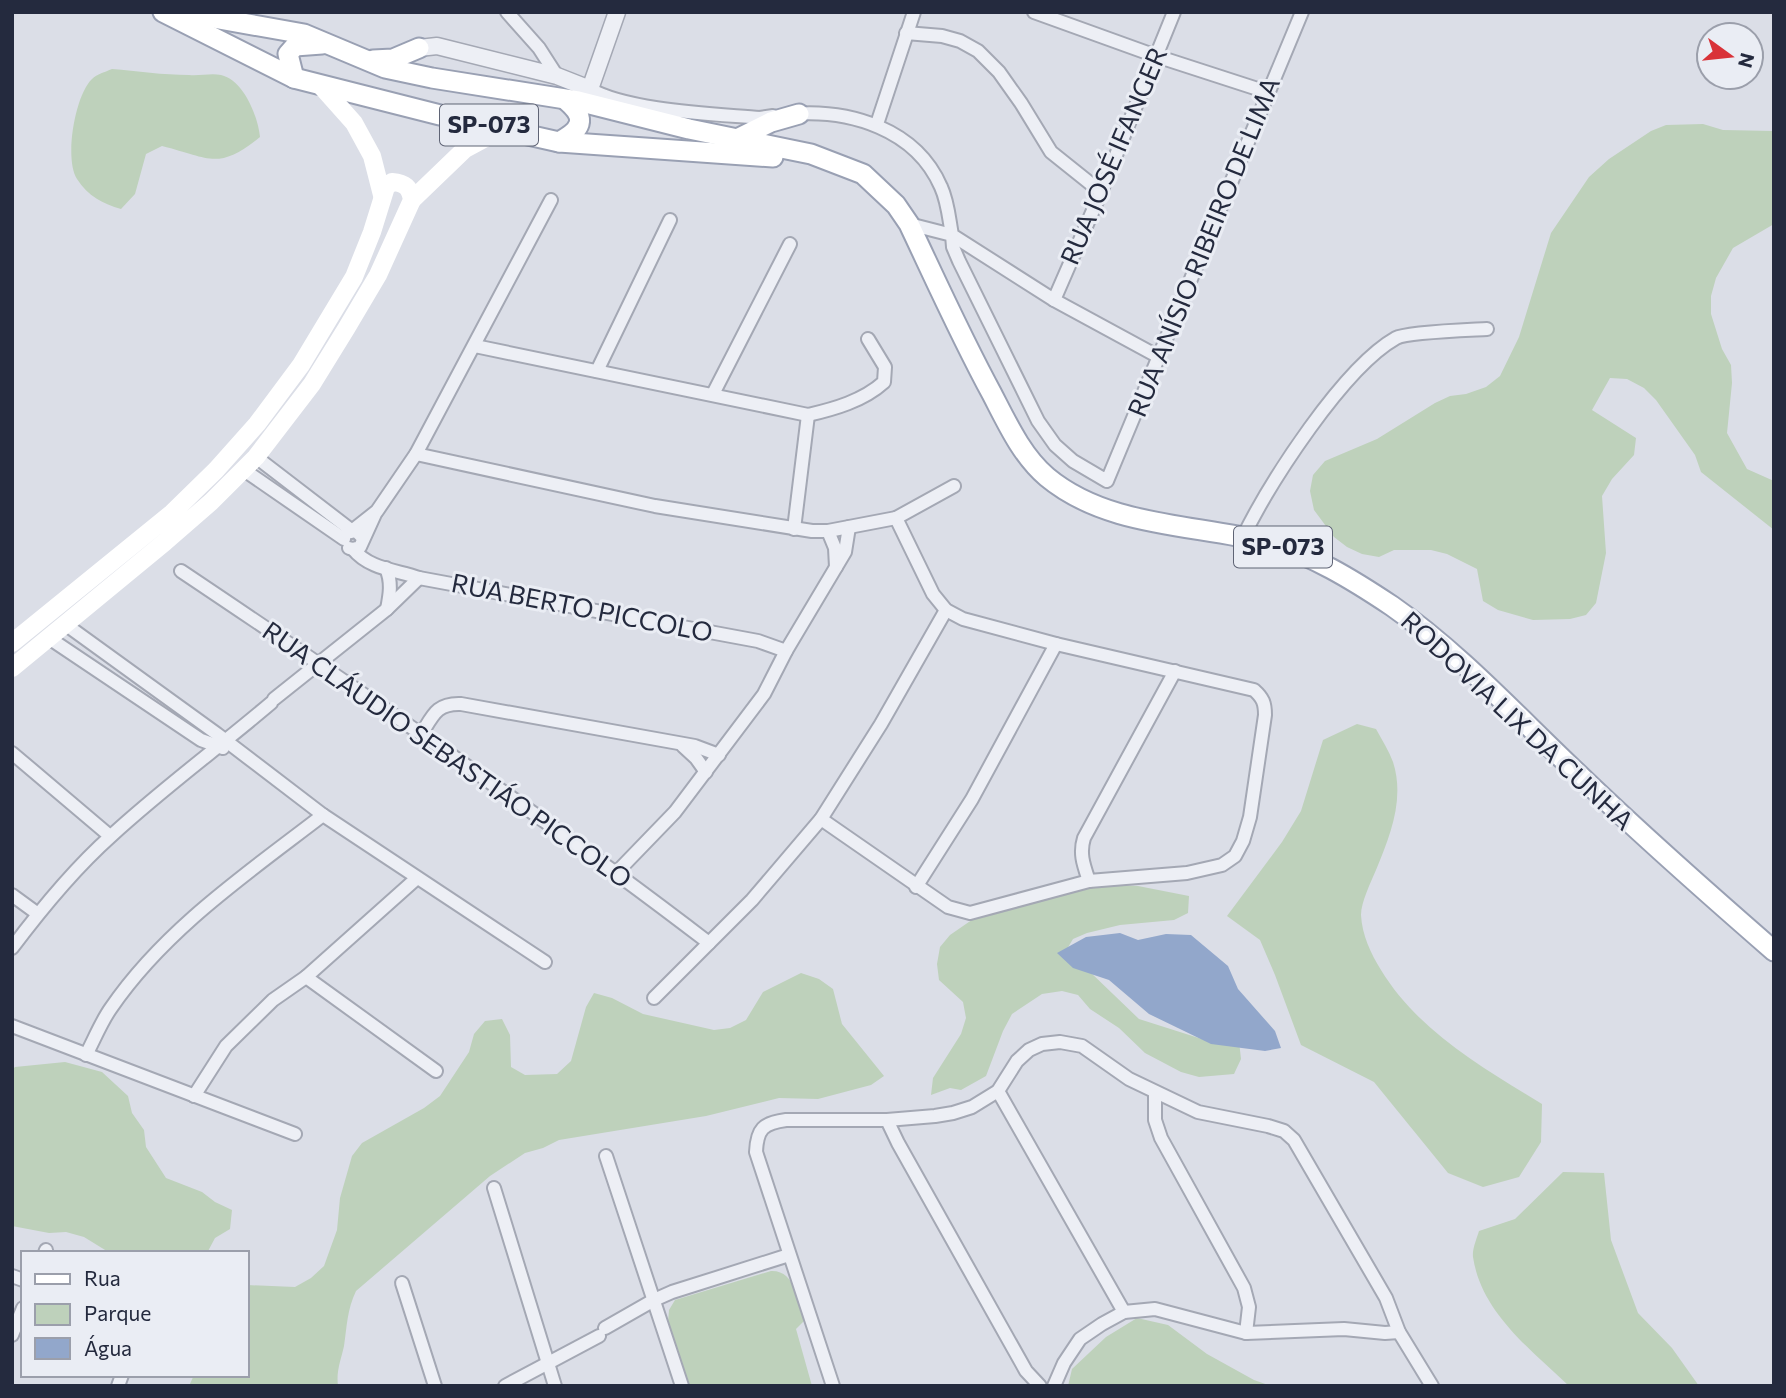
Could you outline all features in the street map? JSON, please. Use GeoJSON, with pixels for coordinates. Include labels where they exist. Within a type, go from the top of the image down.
{"type":"FeatureCollection","features":[{"type":"Feature","properties":{"kind":"main road","name":"RODOVIA LIX DA CUNHA"},"geometry":{"type":"LineString","coordinates":[[163,12],[294,78],[559,142],[810,158],[833,162]]}},
{"type":"Feature","properties":{"kind":"main road","name":"RODOVIA LIX DA CUNHA"},"geometry":{"type":"LineString","coordinates":[[180,12],[304,34],[385,68],[578,101],[622,114],[811,154],[863,174],[896,205],[909,224],[968,350],[1009,428],[1045,476],[1076,498],[1111,511],[1243,537],[1298,552],[1385,602],[1434,638],[1646,840],[1774,951]]}},
{"type":"Feature","properties":{"kind":"main road"},"geometry":{"type":"LineString","coordinates":[[294,78],[288,54],[295,46],[330,44]]}},
{"type":"Feature","properties":{"kind":"main road"},"geometry":{"type":"LineString","coordinates":[[368,60],[393,59],[419,48]]}},
{"type":"Feature","properties":{"kind":"main road"},"geometry":{"type":"LineString","coordinates":[[419,48],[416,61],[432,78]]}},
{"type":"Feature","properties":{"kind":"main road"},"geometry":{"type":"LineString","coordinates":[[321,86],[354,123],[372,156],[382,195]]}},
{"type":"Feature","properties":{"kind":"main road"},"geometry":{"type":"LineString","coordinates":[[559,142],[573,134],[579,125],[576,109],[567,101]]}},
{"type":"Feature","properties":{"kind":"main road"},"geometry":{"type":"LineString","coordinates":[[737,139],[771,122],[799,114]]}},
{"type":"Feature","properties":{"kind":"main road"},"geometry":{"type":"LineString","coordinates":[[12,668],[165,542],[250,463],[312,384],[346,329],[378,275],[412,200],[465,149],[503,128]]}},
{"type":"Feature","properties":{"kind":"main road"},"geometry":{"type":"LineString","coordinates":[[12,643],[172,513],[216,470],[257,424],[301,365],[354,277],[386,187],[392,182],[398,183],[410,190],[412,200]]}},
{"type":"Feature","properties":{"kind":"street"},"geometry":{"type":"LineString","coordinates":[[508,12],[539,48],[557,76]]}},
{"type":"Feature","properties":{"kind":"street"},"geometry":{"type":"LineString","coordinates":[[590,89],[617,12]]}},
{"type":"Feature","properties":{"kind":"street"},"geometry":{"type":"LineString","coordinates":[[877,124],[914,12]]}},
{"type":"Feature","properties":{"kind":"street"},"geometry":{"type":"LineString","coordinates":[[1034,12],[1267,92]]}},
{"type":"Feature","properties":{"kind":"street","name":"RUA JOSÉ IFANGER"},"geometry":{"type":"LineString","coordinates":[[1054,300],[1174,12]]}},
{"type":"Feature","properties":{"kind":"street","name":"RUA ANÍSIO RIBEIRO DE LIMA"},"geometry":{"type":"LineString","coordinates":[[952,235],[953,247],[959,261],[1038,421],[1055,445],[1073,461],[1107,481],[1302,12]]}},
{"type":"Feature","properties":{"kind":"street"},"geometry":{"type":"LineString","coordinates":[[906,33],[942,36],[960,41],[978,51],[999,72],[1051,152],[1101,192]]}},
{"type":"Feature","properties":{"kind":"street"},"geometry":{"type":"LineString","coordinates":[[419,48],[437,46],[557,76],[605,98],[712,114],[760,118],[799,114],[835,115],[877,124],[922,156],[933,171],[942,189],[952,235]]}},
{"type":"Feature","properties":{"kind":"street"},"geometry":{"type":"LineString","coordinates":[[354,538],[377,511],[416,454],[551,200]]}},
{"type":"Feature","properties":{"kind":"street"},"geometry":{"type":"LineString","coordinates":[[597,370],[670,220]]}},
{"type":"Feature","properties":{"kind":"street"},"geometry":{"type":"LineString","coordinates":[[909,224],[952,235],[1054,300],[1159,357]]}},
{"type":"Feature","properties":{"kind":"street"},"geometry":{"type":"LineString","coordinates":[[713,394],[790,244]]}},
{"type":"Feature","properties":{"kind":"street"},"geometry":{"type":"LineString","coordinates":[[1243,537],[1294,452],[1353,373],[1398,336],[1487,329]]}},
{"type":"Feature","properties":{"kind":"street"},"geometry":{"type":"LineString","coordinates":[[475,346],[808,415],[853,402],[884,382],[885,367],[868,339]]}},
{"type":"Feature","properties":{"kind":"street"},"geometry":{"type":"LineString","coordinates":[[794,529],[808,415]]}},
{"type":"Feature","properties":{"kind":"street"},"geometry":{"type":"LineString","coordinates":[[416,454],[606,496],[794,529],[828,531],[896,518],[954,486]]}},
{"type":"Feature","properties":{"kind":"street"},"geometry":{"type":"LineString","coordinates":[[250,463],[354,538],[382,567],[390,582],[387,609]]}},
{"type":"Feature","properties":{"kind":"street"},"geometry":{"type":"LineString","coordinates":[[821,819],[947,907],[970,913],[1089,881],[1203,871],[1222,865],[1235,856],[1244,841],[1250,817],[1265,703],[1254,690],[963,620],[946,610],[933,594],[896,518]]}},
{"type":"Feature","properties":{"kind":"street"},"geometry":{"type":"LineString","coordinates":[[617,872],[675,812],[764,694],[836,567],[847,544],[849,527]]}},
{"type":"Feature","properties":{"kind":"street"},"geometry":{"type":"LineString","coordinates":[[828,531],[835,548],[836,567]]}},
{"type":"Feature","properties":{"kind":"street","name":"RUA BERTO PICCOLO"},"geometry":{"type":"LineString","coordinates":[[382,567],[419,578],[758,641],[786,651]]}},
{"type":"Feature","properties":{"kind":"street","name":"RUA CLÁUDIO SEBASTIÁO PICCOLO"},"geometry":{"type":"LineString","coordinates":[[180,571],[422,733],[617,872],[709,943]]}},
{"type":"Feature","properties":{"kind":"street"},"geometry":{"type":"LineString","coordinates":[[12,948],[37,914],[110,836],[387,609],[419,578]]}},
{"type":"Feature","properties":{"kind":"street"},"geometry":{"type":"LineString","coordinates":[[654,998],[752,900],[821,819],[881,724],[946,610]]}},
{"type":"Feature","properties":{"kind":"street"},"geometry":{"type":"LineString","coordinates":[[65,624],[222,744],[237,751],[323,814],[545,962]]}},
{"type":"Feature","properties":{"kind":"street"},"geometry":{"type":"LineString","coordinates":[[49,638],[201,740],[222,744]]}},
{"type":"Feature","properties":{"kind":"street"},"geometry":{"type":"LineString","coordinates":[[916,887],[972,799],[1056,644]]}},
{"type":"Feature","properties":{"kind":"street"},"geometry":{"type":"LineString","coordinates":[[1089,881],[1082,858],[1084,838],[1175,671]]}},
{"type":"Feature","properties":{"kind":"street"},"geometry":{"type":"LineString","coordinates":[[422,733],[433,714],[441,707],[461,704],[683,746],[695,746],[719,754]]}},
{"type":"Feature","properties":{"kind":"street"},"geometry":{"type":"LineString","coordinates":[[683,746],[706,772]]}},
{"type":"Feature","properties":{"kind":"street"},"geometry":{"type":"LineString","coordinates":[[12,753],[110,836]]}},
{"type":"Feature","properties":{"kind":"street"},"geometry":{"type":"LineString","coordinates":[[86,1055],[111,1009],[149,961],[197,915],[323,814]]}},
{"type":"Feature","properties":{"kind":"street"},"geometry":{"type":"LineString","coordinates":[[194,1096],[226,1046],[273,1000],[306,977],[417,878]]}},
{"type":"Feature","properties":{"kind":"street"},"geometry":{"type":"LineString","coordinates":[[12,895],[37,914]]}},
{"type":"Feature","properties":{"kind":"street"},"geometry":{"type":"LineString","coordinates":[[306,977],[436,1071]]}},
{"type":"Feature","properties":{"kind":"street"},"geometry":{"type":"LineString","coordinates":[[12,1026],[295,1134]]}},
{"type":"Feature","properties":{"kind":"street"},"geometry":{"type":"LineString","coordinates":[[833,1386],[755,1152],[756,1140],[762,1128],[773,1122],[786,1120],[887,1120],[953,1113],[972,1107],[998,1091],[1017,1061],[1029,1050],[1042,1044],[1060,1042],[1082,1046],[1129,1079],[1198,1112],[1283,1131],[1294,1140],[1386,1298],[1399,1332],[1432,1386]]}},
{"type":"Feature","properties":{"kind":"street"},"geometry":{"type":"LineString","coordinates":[[998,1091],[1124,1312]]}},
{"type":"Feature","properties":{"kind":"street"},"geometry":{"type":"LineString","coordinates":[[1155,1093],[1155,1120],[1161,1138],[1244,1289],[1249,1307],[1246,1333]]}},
{"type":"Feature","properties":{"kind":"street"},"geometry":{"type":"LineString","coordinates":[[887,1120],[1026,1371],[1040,1386]]}},
{"type":"Feature","properties":{"kind":"street"},"geometry":{"type":"LineString","coordinates":[[606,1156],[682,1386]]}},
{"type":"Feature","properties":{"kind":"street"},"geometry":{"type":"LineString","coordinates":[[494,1188],[555,1386]]}},
{"type":"Feature","properties":{"kind":"street"},"geometry":{"type":"LineString","coordinates":[[505,1386],[548,1364],[654,1300],[789,1255]]}},
{"type":"Feature","properties":{"kind":"street"},"geometry":{"type":"LineString","coordinates":[[402,1283],[435,1386]]}},
{"type":"Feature","properties":{"kind":"street"},"geometry":{"type":"LineString","coordinates":[[1054,1386],[1064,1363],[1080,1339],[1124,1312],[1155,1309],[1246,1333],[1344,1329],[1399,1332]]}},
{"type":"Feature","properties":{"kind":"street"},"geometry":{"type":"LineString","coordinates":[[12,1335],[21,1313]]}},
{"type":"Feature","properties":{"kind":"green space"},"geometry":{"type":"Polygon","coordinates":[[[112,69],[170,74],[217,74],[229,78],[237,84],[248,100],[260,137],[234,154],[213,159],[162,146],[146,154],[135,194],[121,209],[108,205],[81,185],[73,170],[71,157],[76,112],[86,87],[94,77],[112,69]]]}},
{"type":"Feature","properties":{"kind":"green space"},"geometry":{"type":"Polygon","coordinates":[[[1703,124],[1723,130],[1774,131],[1774,224],[1733,248],[1716,278],[1711,296],[1711,314],[1722,349],[1731,365],[1727,433],[1747,469],[1774,481],[1774,530],[1701,472],[1695,455],[1656,400],[1644,388],[1627,379],[1610,378],[1592,410],[1636,438],[1634,455],[1612,479],[1602,496],[1606,553],[1596,603],[1586,615],[1570,619],[1533,620],[1498,610],[1483,601],[1477,569],[1447,554],[1431,550],[1394,550],[1379,557],[1362,554],[1334,537],[1314,510],[1310,491],[1313,475],[1325,461],[1377,439],[1435,403],[1450,396],[1486,387],[1500,376],[1519,337],[1551,233],[1589,177],[1609,159],[1651,131],[1666,125],[1703,124]]]}},
{"type":"Feature","properties":{"kind":"green space"},"geometry":{"type":"Polygon","coordinates":[[[1357,724],[1376,729],[1393,762],[1397,790],[1391,831],[1361,910],[1368,944],[1377,964],[1396,992],[1433,1030],[1475,1062],[1542,1104],[1541,1142],[1519,1177],[1483,1187],[1448,1173],[1374,1082],[1301,1045],[1260,940],[1227,916],[1282,842],[1301,811],[1323,740],[1357,724]]]}},
{"type":"Feature","properties":{"kind":"green space"},"geometry":{"type":"Polygon","coordinates":[[[1099,884],[1138,886],[1189,896],[1188,913],[1174,920],[1120,925],[1087,933],[1073,939],[1064,954],[1088,970],[1139,1019],[1205,1040],[1239,1041],[1241,1059],[1234,1074],[1199,1077],[1181,1072],[1145,1053],[1119,1028],[1090,1009],[1078,995],[1062,991],[1042,994],[1012,1014],[986,1076],[961,1090],[950,1088],[931,1095],[933,1078],[961,1034],[966,1018],[963,1002],[939,980],[937,964],[940,947],[950,935],[979,915],[1099,884]]]}},
{"type":"Feature","properties":{"kind":"green space"},"geometry":{"type":"Polygon","coordinates":[[[801,973],[819,979],[833,989],[842,1024],[884,1076],[871,1085],[818,1099],[779,1098],[706,1116],[559,1140],[525,1153],[490,1176],[356,1291],[338,1370],[338,1386],[189,1386],[193,1377],[248,1377],[248,1285],[295,1287],[324,1266],[337,1230],[340,1198],[352,1156],[362,1143],[440,1096],[469,1052],[474,1034],[485,1021],[502,1019],[510,1035],[511,1067],[525,1075],[557,1074],[571,1061],[586,1007],[594,993],[612,998],[643,1014],[714,1030],[730,1028],[746,1020],[763,992],[801,973]]]}},
{"type":"Feature","properties":{"kind":"green space"},"geometry":{"type":"Polygon","coordinates":[[[65,1062],[102,1072],[128,1096],[132,1113],[144,1130],[146,1147],[166,1178],[202,1192],[232,1210],[230,1229],[215,1238],[208,1251],[107,1251],[84,1237],[66,1232],[49,1233],[12,1226],[12,1070],[15,1067],[65,1062]]]}},
{"type":"Feature","properties":{"kind":"green space"},"geometry":{"type":"Polygon","coordinates":[[[1563,1172],[1604,1173],[1611,1240],[1638,1313],[1672,1348],[1699,1386],[1569,1386],[1510,1329],[1486,1295],[1473,1257],[1479,1231],[1515,1219],[1563,1172]]]}},
{"type":"Feature","properties":{"kind":"green space"},"geometry":{"type":"Polygon","coordinates":[[[771,1271],[786,1276],[795,1289],[804,1321],[796,1329],[812,1386],[688,1386],[668,1322],[669,1310],[675,1300],[771,1271]]]}},
{"type":"Feature","properties":{"kind":"green space"},"geometry":{"type":"Polygon","coordinates":[[[1137,1318],[1168,1325],[1207,1354],[1254,1380],[1271,1386],[1068,1386],[1072,1369],[1106,1337],[1137,1318]]]}},
{"type":"Feature","properties":{"kind":"water"},"geometry":{"type":"Polygon","coordinates":[[[1120,933],[1138,940],[1166,934],[1191,935],[1228,966],[1238,989],[1275,1031],[1281,1048],[1265,1051],[1211,1044],[1149,1014],[1109,980],[1073,968],[1057,953],[1086,937],[1120,933]]]}}]}
